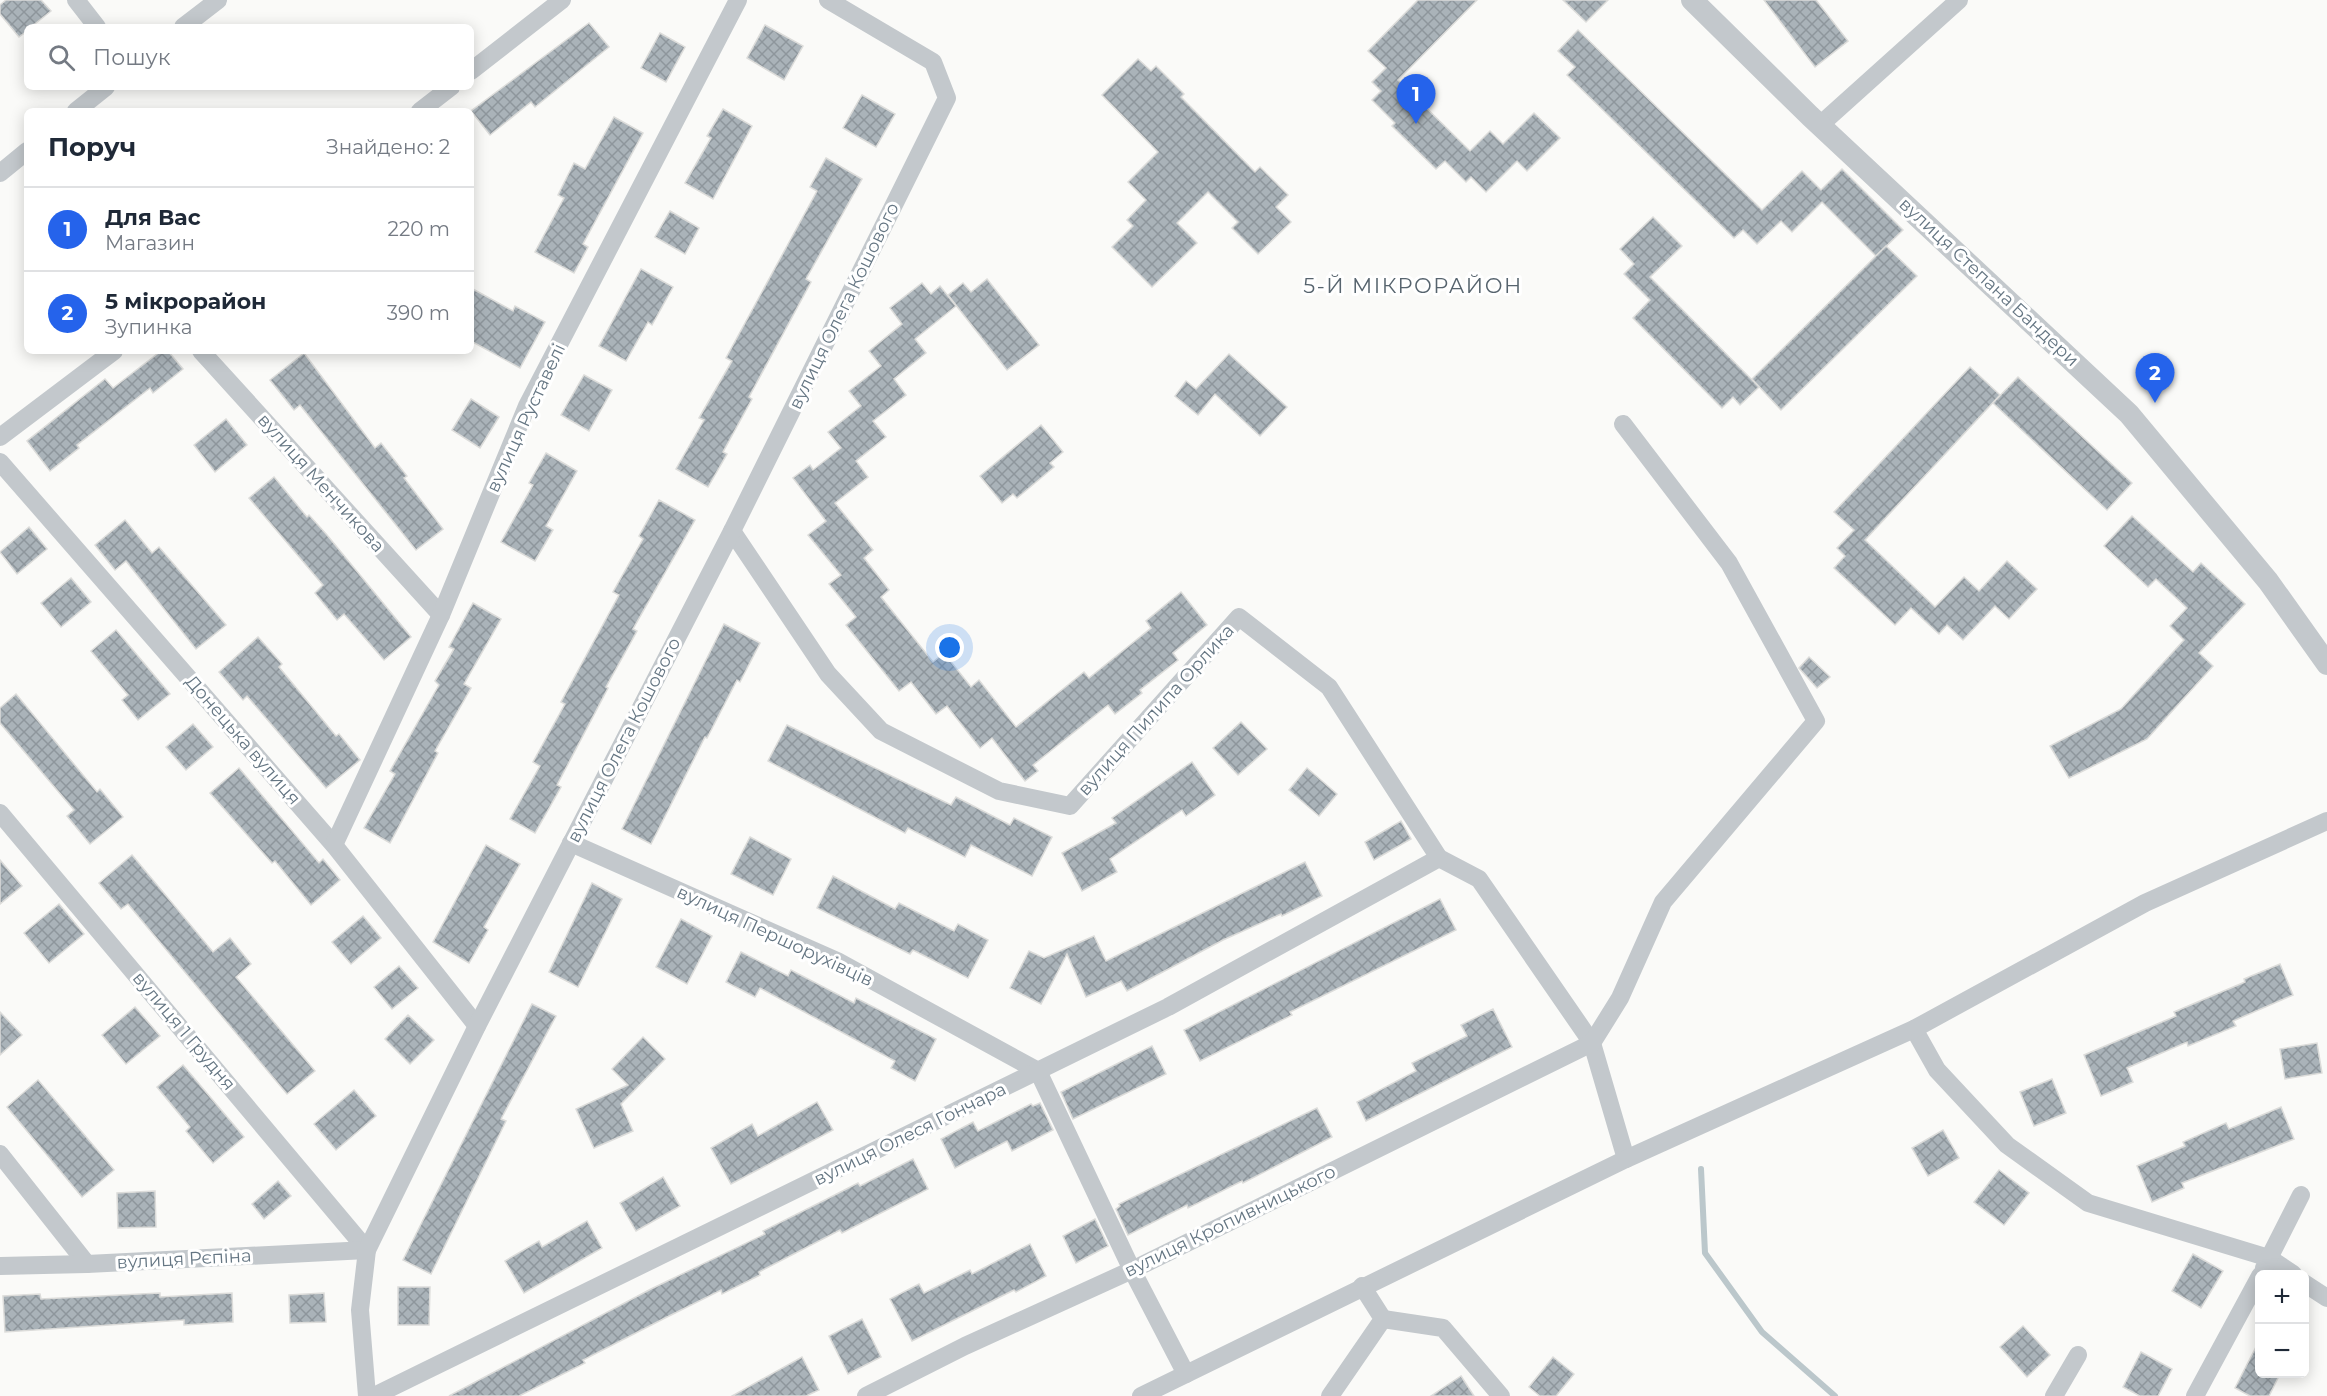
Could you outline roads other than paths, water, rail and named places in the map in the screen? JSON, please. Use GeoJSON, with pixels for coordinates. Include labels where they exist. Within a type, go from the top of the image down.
{"type":"FeatureCollection","features":[{"type":"Feature","properties":{"kind":"street"},"geometry":{"type":"LineString","coordinates":[[76,0],[95,24]]}},
{"type":"Feature","properties":{"kind":"street"},"geometry":{"type":"LineString","coordinates":[[187,24],[218,0]]}},
{"type":"Feature","properties":{"kind":"street"},"geometry":{"type":"LineString","coordinates":[[474,69],[562,0]]}},
{"type":"Feature","properties":{"kind":"street","name":"вулиця Руставелі"},"geometry":{"type":"LineString","coordinates":[[334,845],[441,615],[527,406],[738,0]]}},
{"type":"Feature","properties":{"kind":"street","name":"вулиця Олега Кошового"},"geometry":{"type":"LineString","coordinates":[[367,1396],[360,1310],[367,1250],[477,1026],[732,531],[947,98],[933,62],[828,0]]}},
{"type":"Feature","properties":{"kind":"street","name":"вулиця Степана Бандери"},"geometry":{"type":"LineString","coordinates":[[1692,0],[1820,125],[2129,414],[2268,581],[2327,664]]}},
{"type":"Feature","properties":{"kind":"street"},"geometry":{"type":"LineString","coordinates":[[1820,125],[1959,0]]}},
{"type":"Feature","properties":{"kind":"street"},"geometry":{"type":"LineString","coordinates":[[80,108],[102,90]]}},
{"type":"Feature","properties":{"kind":"street"},"geometry":{"type":"LineString","coordinates":[[424,108],[447,90]]}},
{"type":"Feature","properties":{"kind":"street"},"geometry":{"type":"LineString","coordinates":[[0,173],[24,153]]}},
{"type":"Feature","properties":{"kind":"street"},"geometry":{"type":"LineString","coordinates":[[0,437],[110,354]]}},
{"type":"Feature","properties":{"kind":"street","name":"вулиця Менчикова"},"geometry":{"type":"LineString","coordinates":[[204,354],[441,615]]}},
{"type":"Feature","properties":{"kind":"street"},"geometry":{"type":"LineString","coordinates":[[1592,1043],[1620,998],[1664,902],[1815,721],[1729,563],[1623,424]]}},
{"type":"Feature","properties":{"kind":"street","name":"Донецька вулиця"},"geometry":{"type":"LineString","coordinates":[[0,462],[334,845],[477,1026]]}},
{"type":"Feature","properties":{"kind":"street","name":"вулиця Пилипа Орлика"},"geometry":{"type":"LineString","coordinates":[[732,531],[828,674],[882,731],[999,791],[1070,806],[1239,617],[1329,687],[1439,858]]}},
{"type":"Feature","properties":{"kind":"street","name":"вулиця 1 Грудня"},"geometry":{"type":"LineString","coordinates":[[0,813],[367,1250]]}},
{"type":"Feature","properties":{"kind":"street"},"geometry":{"type":"LineString","coordinates":[[1141,1396],[1362,1286],[1626,1159],[1914,1029],[2145,903],[2327,821]]}},
{"type":"Feature","properties":{"kind":"street","name":"вулиця Першорухівців"},"geometry":{"type":"LineString","coordinates":[[571,843],[837,961],[1038,1071]]}},
{"type":"Feature","properties":{"kind":"street"},"geometry":{"type":"LineString","coordinates":[[1439,858],[1479,879],[1592,1043],[1626,1159]]}},
{"type":"Feature","properties":{"kind":"street","name":"вулиця Олеся Гончара"},"geometry":{"type":"LineString","coordinates":[[374,1396],[1168,1007],[1439,858]]}},
{"type":"Feature","properties":{"kind":"street"},"geometry":{"type":"LineString","coordinates":[[1914,1029],[1937,1070],[2007,1145],[2088,1203],[2269,1258],[2286,1270]]}},
{"type":"Feature","properties":{"kind":"street","name":"вулиця Кропивницького"},"geometry":{"type":"LineString","coordinates":[[866,1396],[965,1346],[1131,1270],[1592,1043]]}},
{"type":"Feature","properties":{"kind":"street"},"geometry":{"type":"LineString","coordinates":[[1038,1071],[1131,1270],[1186,1374]]}},
{"type":"Feature","properties":{"kind":"street"},"geometry":{"type":"LineString","coordinates":[[0,1154],[87,1264]]}},
{"type":"Feature","properties":{"kind":"street"},"geometry":{"type":"LineString","coordinates":[[2263,1270],[2301,1195]]}},
{"type":"Feature","properties":{"kind":"street","name":"вулиця Рєпіна"},"geometry":{"type":"LineString","coordinates":[[0,1266],[367,1250]]}},
{"type":"Feature","properties":{"kind":"street"},"geometry":{"type":"LineString","coordinates":[[2195,1396],[2255,1284]]}},
{"type":"Feature","properties":{"kind":"street"},"geometry":{"type":"LineString","coordinates":[[2309,1285],[2327,1298]]}},
{"type":"Feature","properties":{"kind":"street"},"geometry":{"type":"LineString","coordinates":[[1362,1286],[1383,1319],[1443,1328],[1501,1396]]}},
{"type":"Feature","properties":{"kind":"street"},"geometry":{"type":"LineString","coordinates":[[1330,1396],[1383,1319]]}},
{"type":"Feature","properties":{"kind":"street"},"geometry":{"type":"LineString","coordinates":[[2054,1396],[2078,1355]]}},
{"type":"Feature","properties":{"kind":"waterway"},"geometry":{"type":"LineString","coordinates":[[1701,1169],[1705,1253],[1762,1332],[1835,1396]]}},
{"type":"Feature","properties":{"kind":"place","name":"Для Вас"},"geometry":{"type":"Point","coordinates":[1416,124]}},
{"type":"Feature","properties":{"kind":"place","name":"5 мікрорайон"},"geometry":{"type":"Point","coordinates":[2155,403]}},
{"type":"Feature","properties":{"kind":"district","name":"5-Й МІКРОРАЙОН"},"geometry":{"type":"Point","coordinates":[1413,285]}}]}
